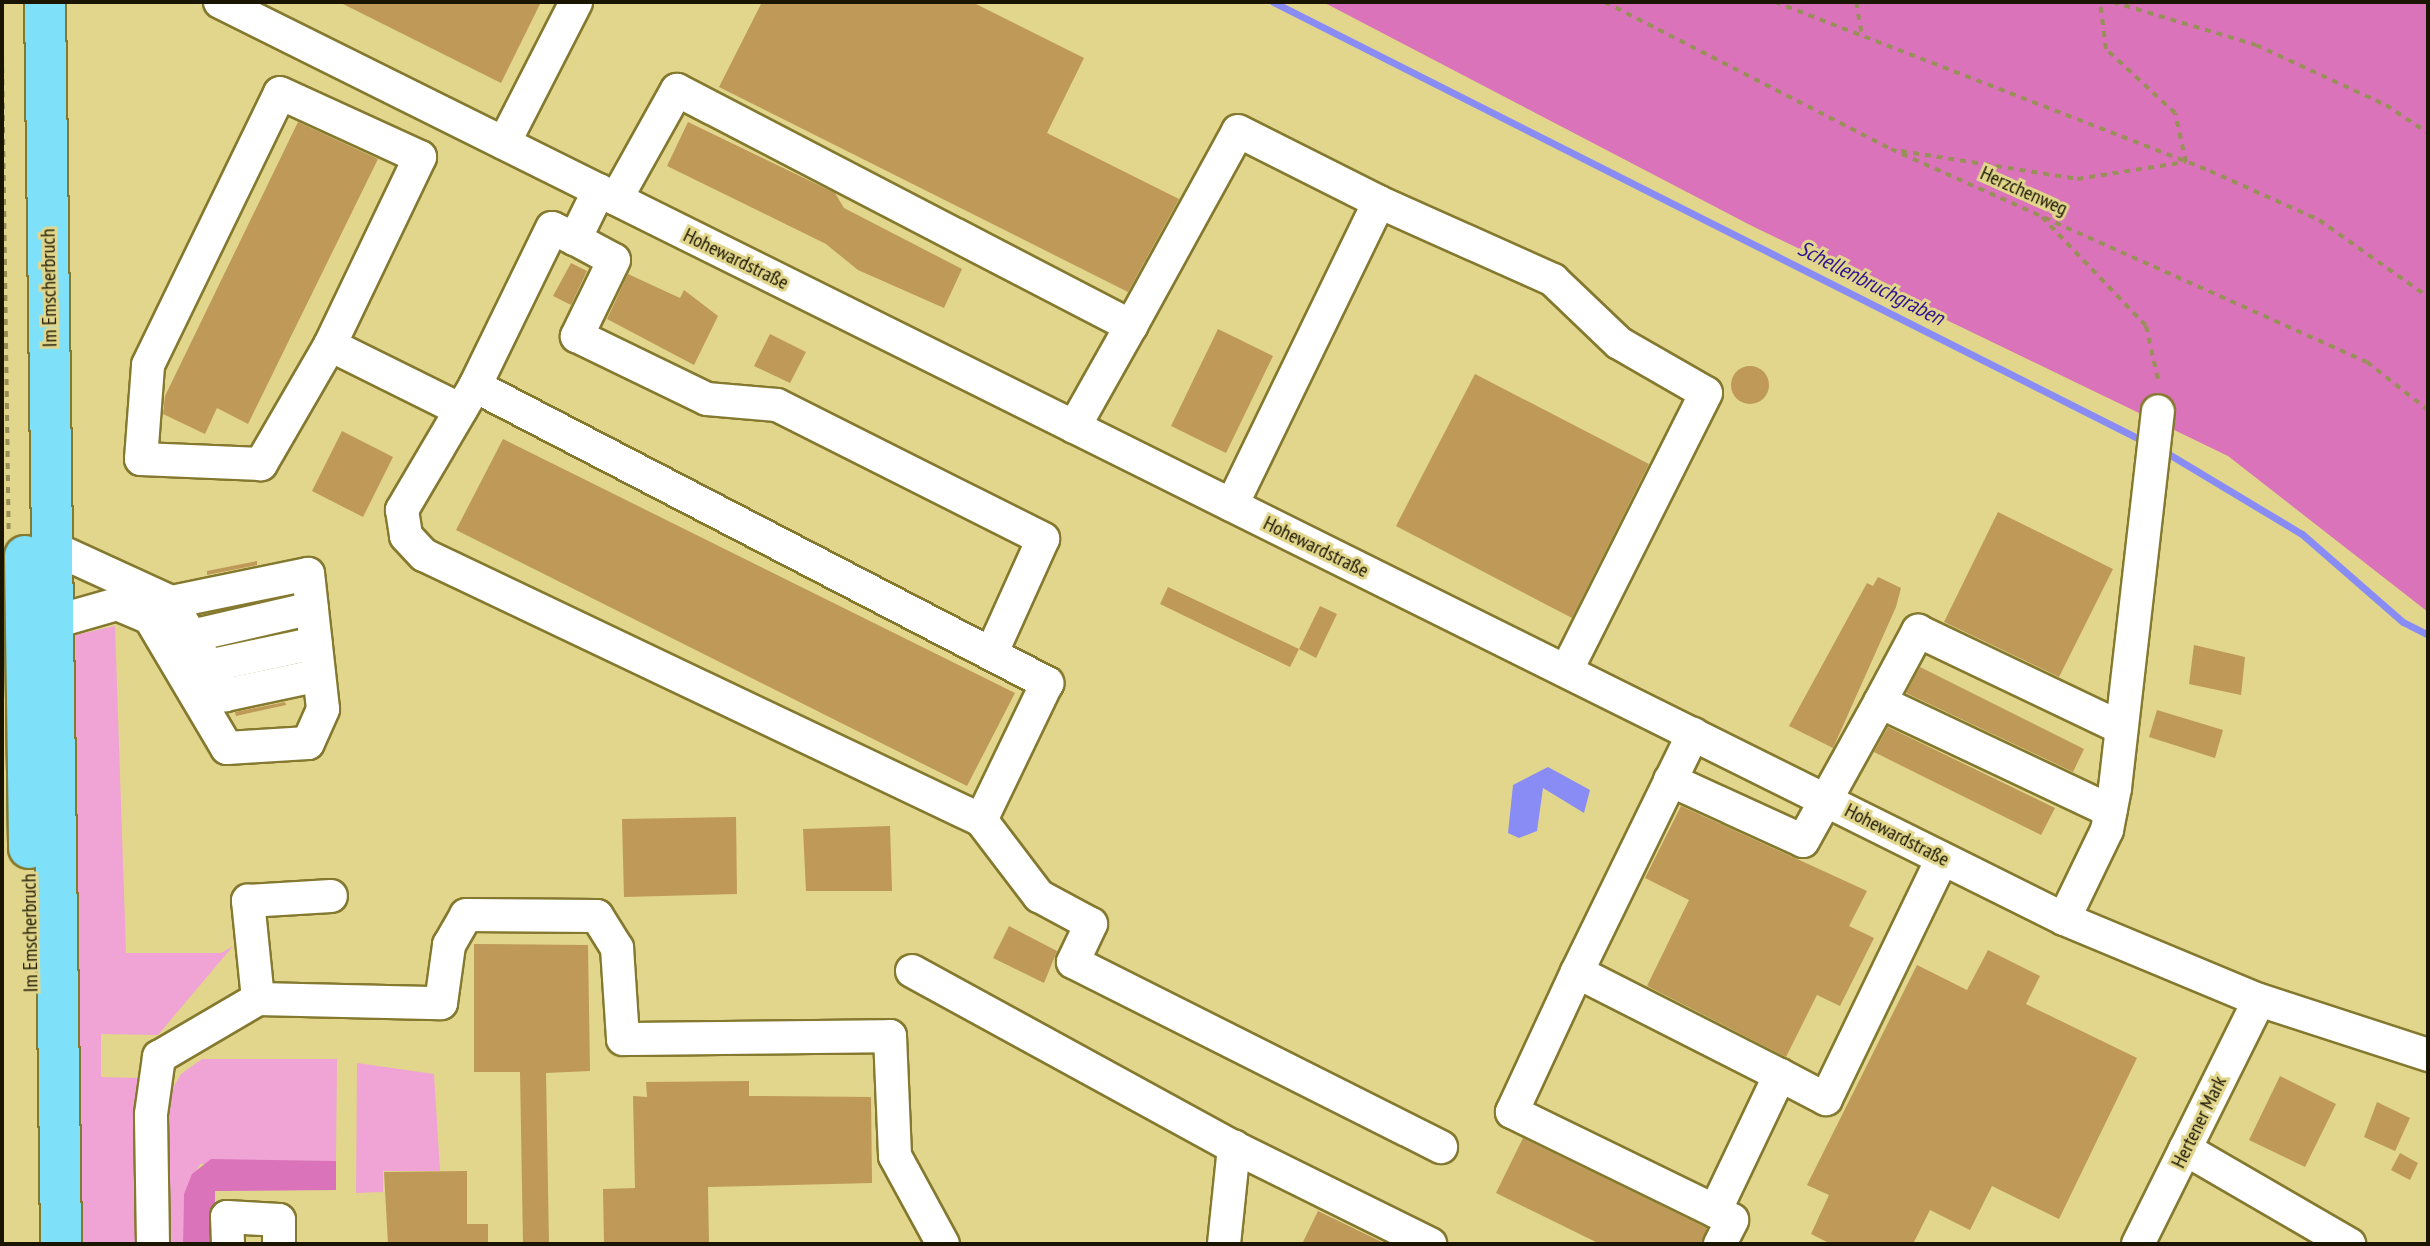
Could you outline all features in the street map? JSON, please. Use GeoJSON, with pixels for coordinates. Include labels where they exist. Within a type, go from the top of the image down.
{"type":"FeatureCollection","features":[{"type":"Feature","properties":{"kind":"main road","name":"Im Emscherbruch"},"geometry":{"type":"LineString","coordinates":[[22,2],[34,1244]]}},
{"type":"Feature","properties":{"kind":"main road","name":"Im Emscherbruch"},"geometry":{"type":"LineString","coordinates":[[45,2],[53,548],[27,622],[61,1244]]}},
{"type":"Feature","properties":{"kind":"street","name":"Hohewardstraße"},"geometry":{"type":"LineString","coordinates":[[220,2],[2064,919],[2259,1000],[2428,1055]]}},
{"type":"Feature","properties":{"kind":"street"},"geometry":{"type":"LineString","coordinates":[[504,143],[576,2]]}},
{"type":"Feature","properties":{"kind":"street"},"geometry":{"type":"LineString","coordinates":[[575,239],[677,90],[1131,326]]}},
{"type":"Feature","properties":{"kind":"street"},"geometry":{"type":"LineString","coordinates":[[280,93],[420,157],[330,345],[261,464],[141,459],[148,365],[280,93]]}},
{"type":"Feature","properties":{"kind":"street"},"geometry":{"type":"LineString","coordinates":[[1074,427],[1238,131],[1379,202],[1553,280],[1619,343],[1706,393],[1566,671]]}},
{"type":"Feature","properties":{"kind":"street"},"geometry":{"type":"LineString","coordinates":[[1232,505],[1379,202]]}},
{"type":"Feature","properties":{"kind":"street"},"geometry":{"type":"LineString","coordinates":[[991,654],[1043,539],[777,405],[707,399],[577,336],[614,260],[552,228],[468,398],[402,510],[406,536],[424,555],[981,820],[1039,896],[1091,924],[1073,962],[1441,1147]]}},
{"type":"Feature","properties":{"kind":"street"},"geometry":{"type":"LineString","coordinates":[[330,345],[468,398],[1047,683],[981,820]]}},
{"type":"Feature","properties":{"kind":"street"},"geometry":{"type":"LineString","coordinates":[[2064,919],[2111,811],[2158,411]]}},
{"type":"Feature","properties":{"kind":"street"},"geometry":{"type":"LineString","coordinates":[[53,548],[171,602],[225,695],[319,675]]}},
{"type":"Feature","properties":{"kind":"street"},"geometry":{"type":"LineString","coordinates":[[27,622],[117,604],[150,618],[227,748],[308,743],[323,709],[308,574],[171,602]]}},
{"type":"Feature","properties":{"kind":"street"},"geometry":{"type":"LineString","coordinates":[[191,636],[312,608]]}},
{"type":"Feature","properties":{"kind":"street"},"geometry":{"type":"LineString","coordinates":[[1670,780],[1791,840],[1810,836],[1918,631],[2121,728]]}},
{"type":"Feature","properties":{"kind":"street"},"geometry":{"type":"LineString","coordinates":[[208,666],[316,643]]}},
{"type":"Feature","properties":{"kind":"street"},"geometry":{"type":"LineString","coordinates":[[1880,702],[2111,811]]}},
{"type":"Feature","properties":{"kind":"street"},"geometry":{"type":"LineString","coordinates":[[1693,734],[1512,1112],[1732,1220],[1720,1244]]}},
{"type":"Feature","properties":{"kind":"street"},"geometry":{"type":"LineString","coordinates":[[1577,972],[1826,1099],[1942,859]]}},
{"type":"Feature","properties":{"kind":"street"},"geometry":{"type":"LineString","coordinates":[[258,999],[248,901],[331,896]]}},
{"type":"Feature","properties":{"kind":"street"},"geometry":{"type":"LineString","coordinates":[[153,1244],[151,1114],[159,1057],[258,999],[441,1003],[449,945],[466,915],[597,916],[617,948],[623,1039],[890,1036],[895,1156],[943,1244]]}},
{"type":"Feature","properties":{"kind":"street"},"geometry":{"type":"LineString","coordinates":[[912,971],[1234,1147],[1430,1244]]}},
{"type":"Feature","properties":{"kind":"street","name":"Hertener Mark"},"geometry":{"type":"LineString","coordinates":[[2138,1244],[2259,1000]]}},
{"type":"Feature","properties":{"kind":"street"},"geometry":{"type":"LineString","coordinates":[[1715,1211],[1780,1075]]}},
{"type":"Feature","properties":{"kind":"street"},"geometry":{"type":"LineString","coordinates":[[1224,1244],[1234,1147]]}},
{"type":"Feature","properties":{"kind":"street"},"geometry":{"type":"LineString","coordinates":[[2185,1149],[2349,1244]]}},
{"type":"Feature","properties":{"kind":"street"},"geometry":{"type":"LineString","coordinates":[[228,1244],[227,1217],[279,1220],[279,1244]]}},
{"type":"Feature","properties":{"kind":"path","name":"Herzchenweg"},"geometry":{"type":"LineString","coordinates":[[1605,2],[1891,149],[2367,362],[2428,410]]}},
{"type":"Feature","properties":{"kind":"path"},"geometry":{"type":"LineString","coordinates":[[1775,2],[2186,162],[2319,220],[2428,297]]}},
{"type":"Feature","properties":{"kind":"path"},"geometry":{"type":"LineString","coordinates":[[1856,2],[1862,37]]}},
{"type":"Feature","properties":{"kind":"path"},"geometry":{"type":"LineString","coordinates":[[2100,2],[2106,49],[2175,113],[2186,162]]}},
{"type":"Feature","properties":{"kind":"path"},"geometry":{"type":"LineString","coordinates":[[2113,2],[2256,45],[2386,105],[2428,133]]}},
{"type":"Feature","properties":{"kind":"path"},"geometry":{"type":"LineString","coordinates":[[1891,149],[2077,179],[2186,162]]}},
{"type":"Feature","properties":{"kind":"path"},"geometry":{"type":"LineString","coordinates":[[2040,216],[2146,326],[2159,364],[2158,411]]}},
{"type":"Feature","properties":{"kind":"shaded area"},"geometry":{"type":"Polygon","coordinates":[[[1323,2],[2428,2],[2428,612],[2228,456],[1752,226],[1323,2]]]}},
{"type":"Feature","properties":{"kind":"shaded area"},"geometry":{"type":"Polygon","coordinates":[[[115,626],[126,953],[221,953],[233,946],[158,1035],[101,1034],[101,1077],[139,1078],[141,1244],[82,1244],[75,635],[115,626]]]}},
{"type":"Feature","properties":{"kind":"shaded area"},"geometry":{"type":"Polygon","coordinates":[[[1548,767],[1590,790],[1584,813],[1543,788],[1537,831],[1519,838],[1508,833],[1513,785],[1548,767]]]}},
{"type":"Feature","properties":{"kind":"shaded area"},"geometry":{"type":"Polygon","coordinates":[[[202,1059],[337,1059],[336,1161],[200,1164],[184,1194],[183,1244],[166,1244],[165,1102],[181,1074],[202,1059]]]}},
{"type":"Feature","properties":{"kind":"shaded area"},"geometry":{"type":"Polygon","coordinates":[[[357,1063],[434,1074],[440,1171],[383,1171],[383,1192],[356,1193],[357,1063]]]}},
{"type":"Feature","properties":{"kind":"shaded area"},"geometry":{"type":"Polygon","coordinates":[[[211,1159],[336,1161],[336,1190],[215,1191],[215,1244],[183,1244],[184,1194],[192,1174],[211,1159]]]}},
{"type":"Feature","properties":{"kind":"building"},"geometry":{"type":"Polygon","coordinates":[[[339,2],[541,2],[501,83],[339,2]]]}},
{"type":"Feature","properties":{"kind":"building"},"geometry":{"type":"Polygon","coordinates":[[[762,2],[972,2],[1084,58],[1047,133],[1179,199],[1128,292],[719,87],[762,2]]]}},
{"type":"Feature","properties":{"kind":"building"},"geometry":{"type":"Polygon","coordinates":[[[298,122],[378,159],[248,424],[217,408],[205,434],[163,414],[165,396],[298,122]]]}},
{"type":"Feature","properties":{"kind":"building"},"geometry":{"type":"Polygon","coordinates":[[[688,122],[835,193],[844,208],[962,269],[944,308],[858,270],[826,244],[667,166],[688,122]]]}},
{"type":"Feature","properties":{"kind":"building"},"geometry":{"type":"Polygon","coordinates":[[[571,263],[587,271],[571,305],[553,296],[571,263]]]}},
{"type":"Feature","properties":{"kind":"building"},"geometry":{"type":"Polygon","coordinates":[[[628,274],[680,298],[684,290],[718,316],[694,365],[607,319],[628,274]]]}},
{"type":"Feature","properties":{"kind":"building"},"geometry":{"type":"Polygon","coordinates":[[[1218,329],[1273,356],[1226,453],[1171,426],[1218,329]]]}},
{"type":"Feature","properties":{"kind":"building"},"geometry":{"type":"Polygon","coordinates":[[[770,334],[806,352],[790,383],[754,366],[770,334]]]}},
{"type":"Feature","properties":{"kind":"building"},"geometry":{"type":"Polygon","coordinates":[[[1750,366],[1764,371],[1769,385],[1764,399],[1750,404],[1736,399],[1731,385],[1736,371],[1750,366]]]}},
{"type":"Feature","properties":{"kind":"building"},"geometry":{"type":"Polygon","coordinates":[[[1475,374],[1649,464],[1572,618],[1396,526],[1475,374]]]}},
{"type":"Feature","properties":{"kind":"building"},"geometry":{"type":"Polygon","coordinates":[[[342,431],[393,457],[363,517],[312,491],[342,431]]]}},
{"type":"Feature","properties":{"kind":"building"},"geometry":{"type":"Polygon","coordinates":[[[503,439],[1015,693],[967,786],[456,530],[503,439]]]}},
{"type":"Feature","properties":{"kind":"building"},"geometry":{"type":"Polygon","coordinates":[[[1998,512],[2113,569],[2059,677],[1944,622],[1998,512]]]}},
{"type":"Feature","properties":{"kind":"building"},"geometry":{"type":"Polygon","coordinates":[[[257,561],[257,565],[207,575],[207,571],[257,561]]]}},
{"type":"Feature","properties":{"kind":"building"},"geometry":{"type":"Polygon","coordinates":[[[1878,577],[1901,588],[1896,607],[1833,748],[1789,726],[1867,583],[1873,586],[1878,577]]]}},
{"type":"Feature","properties":{"kind":"building"},"geometry":{"type":"Polygon","coordinates":[[[1168,587],[1299,649],[1290,667],[1160,604],[1168,587]]]}},
{"type":"Feature","properties":{"kind":"building"},"geometry":{"type":"Polygon","coordinates":[[[1320,606],[1337,614],[1316,658],[1299,649],[1320,606]]]}},
{"type":"Feature","properties":{"kind":"building"},"geometry":{"type":"Polygon","coordinates":[[[2194,645],[2245,657],[2241,695],[2189,684],[2194,645]]]}},
{"type":"Feature","properties":{"kind":"building"},"geometry":{"type":"Polygon","coordinates":[[[1920,667],[2084,749],[2073,772],[1906,693],[1920,667]]]}},
{"type":"Feature","properties":{"kind":"building"},"geometry":{"type":"Polygon","coordinates":[[[285,702],[286,705],[236,716],[235,712],[285,702]]]}},
{"type":"Feature","properties":{"kind":"building"},"geometry":{"type":"Polygon","coordinates":[[[2157,710],[2223,730],[2215,758],[2149,737],[2157,710]]]}},
{"type":"Feature","properties":{"kind":"building"},"geometry":{"type":"Polygon","coordinates":[[[1888,727],[2055,808],[2041,835],[1874,752],[1888,727]]]}},
{"type":"Feature","properties":{"kind":"building"},"geometry":{"type":"Polygon","coordinates":[[[1681,806],[1867,891],[1849,926],[1874,938],[1840,1006],[1817,995],[1786,1057],[1647,986],[1689,900],[1645,878],[1681,806]]]}},
{"type":"Feature","properties":{"kind":"building"},"geometry":{"type":"Polygon","coordinates":[[[736,817],[737,894],[624,897],[622,819],[736,817]]]}},
{"type":"Feature","properties":{"kind":"building"},"geometry":{"type":"Polygon","coordinates":[[[890,826],[892,891],[806,891],[803,829],[890,826]]]}},
{"type":"Feature","properties":{"kind":"building"},"geometry":{"type":"Polygon","coordinates":[[[1009,926],[1057,951],[1044,983],[993,958],[1009,926]]]}},
{"type":"Feature","properties":{"kind":"building"},"geometry":{"type":"Polygon","coordinates":[[[474,944],[588,945],[590,1071],[546,1073],[549,1244],[523,1244],[520,1072],[474,1072],[474,944]]]}},
{"type":"Feature","properties":{"kind":"building"},"geometry":{"type":"Polygon","coordinates":[[[1988,950],[2040,976],[2026,1004],[2137,1058],[2059,1219],[1992,1186],[1970,1230],[1930,1210],[1913,1244],[1831,1244],[1811,1234],[1829,1195],[1807,1185],[1917,965],[1967,990],[1988,950]]]}},
{"type":"Feature","properties":{"kind":"building"},"geometry":{"type":"Polygon","coordinates":[[[2280,1076],[2336,1104],[2305,1167],[2249,1140],[2280,1076]]]}},
{"type":"Feature","properties":{"kind":"building"},"geometry":{"type":"Polygon","coordinates":[[[749,1081],[749,1096],[871,1097],[872,1183],[708,1187],[709,1244],[604,1244],[603,1189],[635,1188],[633,1096],[647,1097],[646,1082],[749,1081]]]}},
{"type":"Feature","properties":{"kind":"building"},"geometry":{"type":"Polygon","coordinates":[[[2377,1102],[2410,1118],[2395,1151],[2364,1137],[2377,1102]]]}},
{"type":"Feature","properties":{"kind":"building"},"geometry":{"type":"Polygon","coordinates":[[[1523,1138],[1707,1228],[1701,1244],[1600,1244],[1496,1193],[1523,1138]]]}},
{"type":"Feature","properties":{"kind":"building"},"geometry":{"type":"Polygon","coordinates":[[[2400,1153],[2418,1163],[2410,1180],[2391,1170],[2400,1153]]]}},
{"type":"Feature","properties":{"kind":"building"},"geometry":{"type":"Polygon","coordinates":[[[467,1171],[467,1224],[488,1224],[488,1244],[388,1244],[384,1172],[467,1171]]]}},
{"type":"Feature","properties":{"kind":"building"},"geometry":{"type":"Polygon","coordinates":[[[1318,1211],[1386,1244],[1302,1244],[1318,1211]]]}},
{"type":"Feature","properties":{"kind":"waterway","name":"Schellenbruchgraben"},"geometry":{"type":"LineString","coordinates":[[1273,2],[2147,443]]}},
{"type":"Feature","properties":{"kind":"waterway"},"geometry":{"type":"LineString","coordinates":[[2162,450],[2302,534],[2403,622],[2428,635]]}}]}
